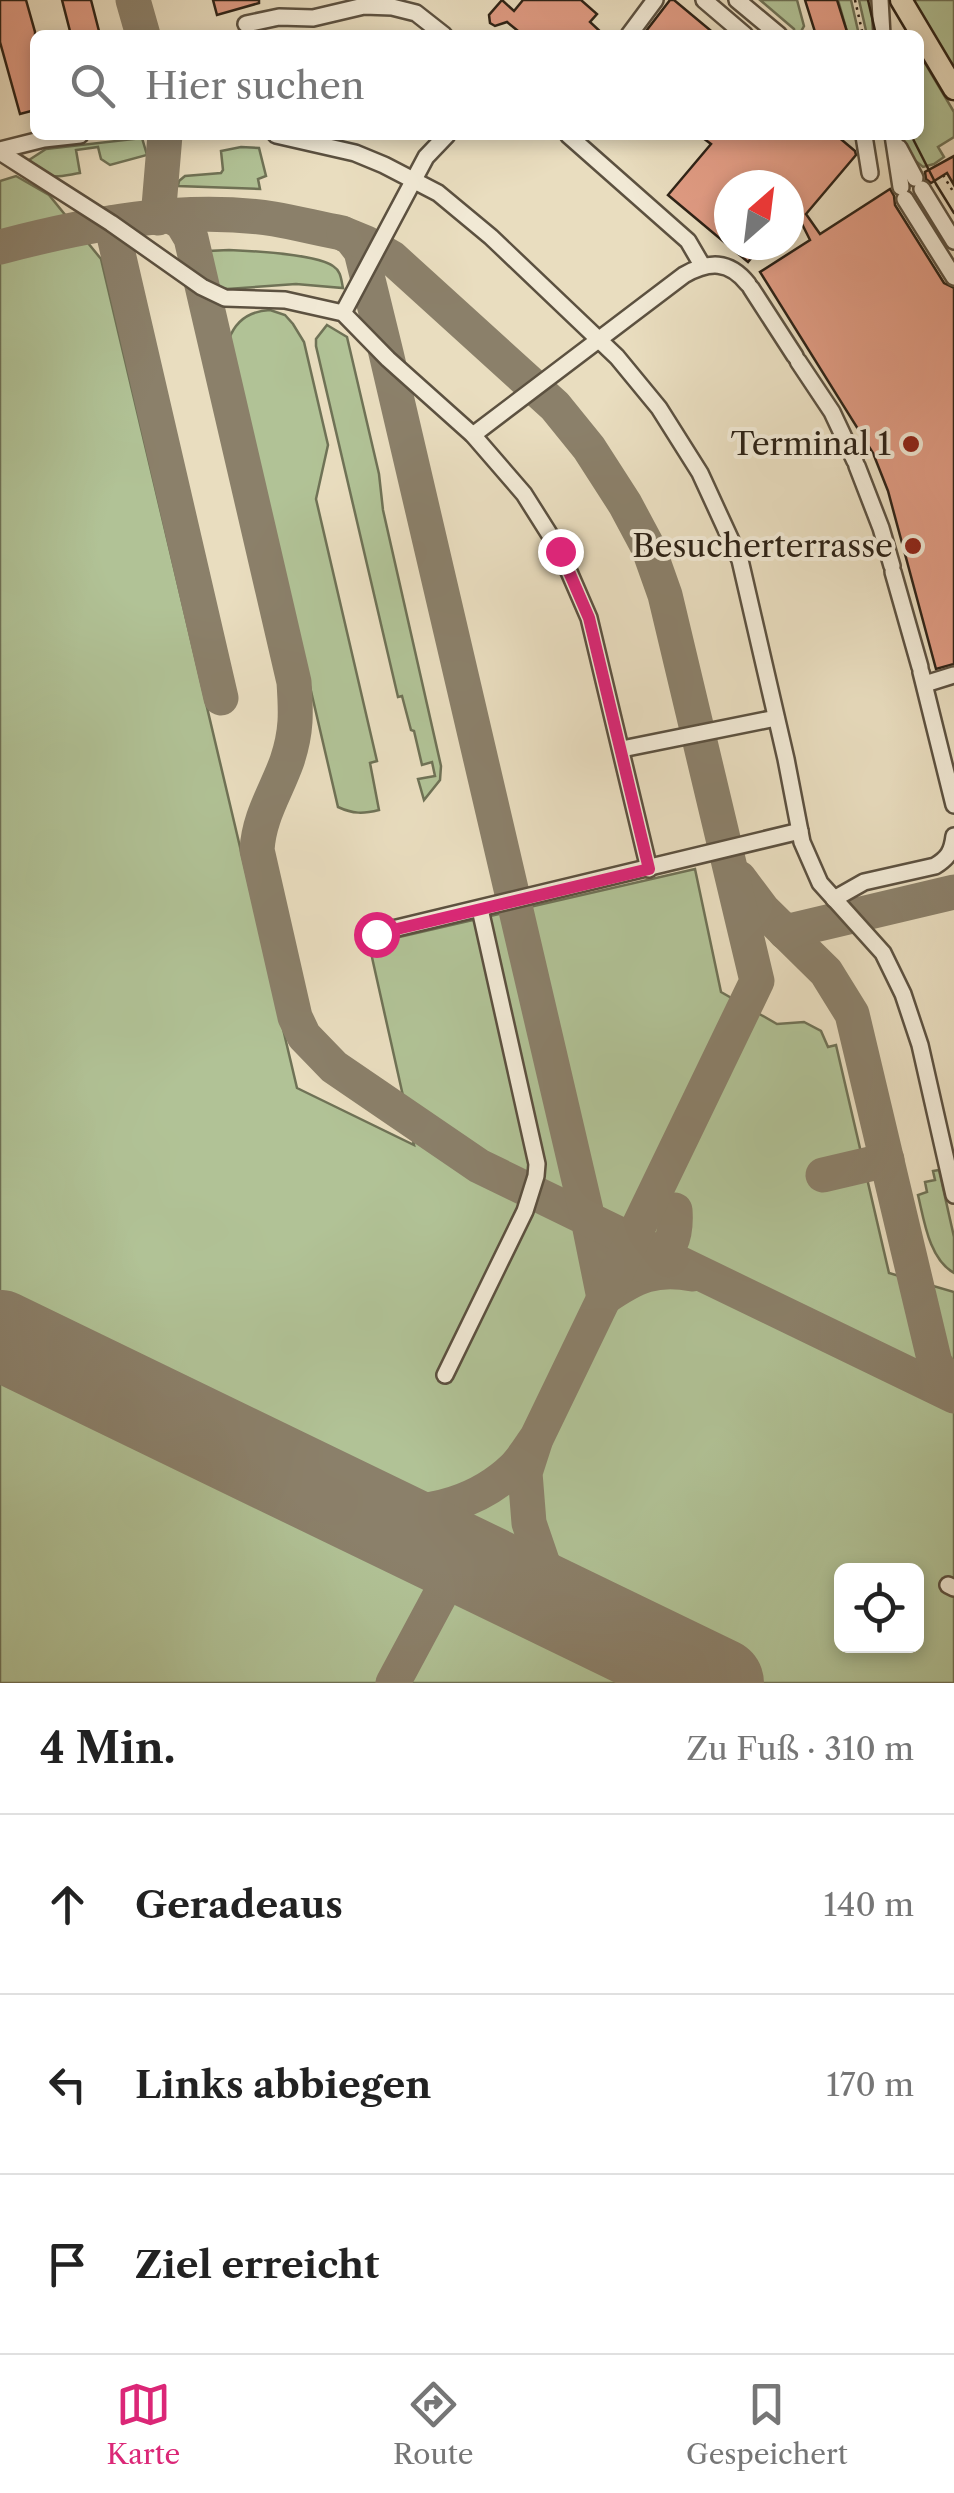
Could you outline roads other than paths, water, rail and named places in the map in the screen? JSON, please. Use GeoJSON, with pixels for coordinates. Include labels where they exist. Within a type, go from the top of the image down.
{"type":"FeatureCollection","features":[{"type":"Feature","properties":{"kind":"main road"},"geometry":{"type":"LineString","coordinates":[[900,0],[918,30]]}},
{"type":"Feature","properties":{"kind":"main road"},"geometry":{"type":"LineString","coordinates":[[924,40],[954,89]]}},
{"type":"Feature","properties":{"kind":"lane"},"geometry":{"type":"LineString","coordinates":[[632,30],[655,0]]}},
{"type":"Feature","properties":{"kind":"lane"},"geometry":{"type":"LineString","coordinates":[[704,0],[739,30]]}},
{"type":"Feature","properties":{"kind":"lane"},"geometry":{"type":"LineString","coordinates":[[737,0],[773,30]]}},
{"type":"Feature","properties":{"kind":"lane"},"geometry":{"type":"LineString","coordinates":[[880,0],[882,30]]}},
{"type":"Feature","properties":{"kind":"lane"},"geometry":{"type":"LineString","coordinates":[[246,24],[279,17],[313,18],[364,6],[392,7],[416,14],[437,30]]}},
{"type":"Feature","properties":{"kind":"lane"},"geometry":{"type":"LineString","coordinates":[[0,151],[40,140]]}},
{"type":"Feature","properties":{"kind":"lane"},"geometry":{"type":"LineString","coordinates":[[297,140],[355,154],[438,193],[618,357],[659,408],[700,473],[740,560],[802,842],[820,884],[883,953],[903,994],[920,1045],[954,1195]]}},
{"type":"Feature","properties":{"kind":"lane"},"geometry":{"type":"LineString","coordinates":[[342,313],[426,157],[442,140]]}},
{"type":"Feature","properties":{"kind":"lane"},"geometry":{"type":"LineString","coordinates":[[574,140],[688,240],[702,265]]}},
{"type":"Feature","properties":{"kind":"lane"},"geometry":{"type":"LineString","coordinates":[[865,140],[870,173]]}},
{"type":"Feature","properties":{"kind":"lane"},"geometry":{"type":"LineString","coordinates":[[895,140],[911,188],[954,277]]}},
{"type":"Feature","properties":{"kind":"lane"},"geometry":{"type":"LineString","coordinates":[[0,151],[225,298],[285,300],[342,313],[473,435],[524,494],[560,551],[589,618],[649,869]]}},
{"type":"Feature","properties":{"kind":"lane"},"geometry":{"type":"LineString","coordinates":[[911,188],[954,241]]}},
{"type":"Feature","properties":{"kind":"lane"},"geometry":{"type":"LineString","coordinates":[[473,435],[684,274],[702,265],[723,265],[740,275],[832,412],[856,463],[893,569],[954,805]]}},
{"type":"Feature","properties":{"kind":"lane"},"geometry":{"type":"LineString","coordinates":[[922,674],[954,675]]}},
{"type":"Feature","properties":{"kind":"lane"},"geometry":{"type":"LineString","coordinates":[[622,749],[776,718]]}},
{"type":"Feature","properties":{"kind":"lane"},"geometry":{"type":"LineString","coordinates":[[376,934],[800,831]]}},
{"type":"Feature","properties":{"kind":"lane"},"geometry":{"type":"LineString","coordinates":[[834,898],[864,882],[935,866],[952,850],[954,836]]}},
{"type":"Feature","properties":{"kind":"lane"},"geometry":{"type":"LineString","coordinates":[[446,1375],[525,1210],[537,1164],[480,910]]}},
{"type":"Feature","properties":{"kind":"tram line"},"geometry":{"type":"LineString","coordinates":[[868,0],[875,30]]}},
{"type":"Feature","properties":{"kind":"tram line"},"geometry":{"type":"LineString","coordinates":[[914,140],[954,213]]}},
{"type":"Feature","properties":{"kind":"place","name":"Terminal 1"},"geometry":{"type":"Point","coordinates":[911,444]}},
{"type":"Feature","properties":{"kind":"place","name":"Besucherterrasse"},"geometry":{"type":"Point","coordinates":[913,546]}}]}
